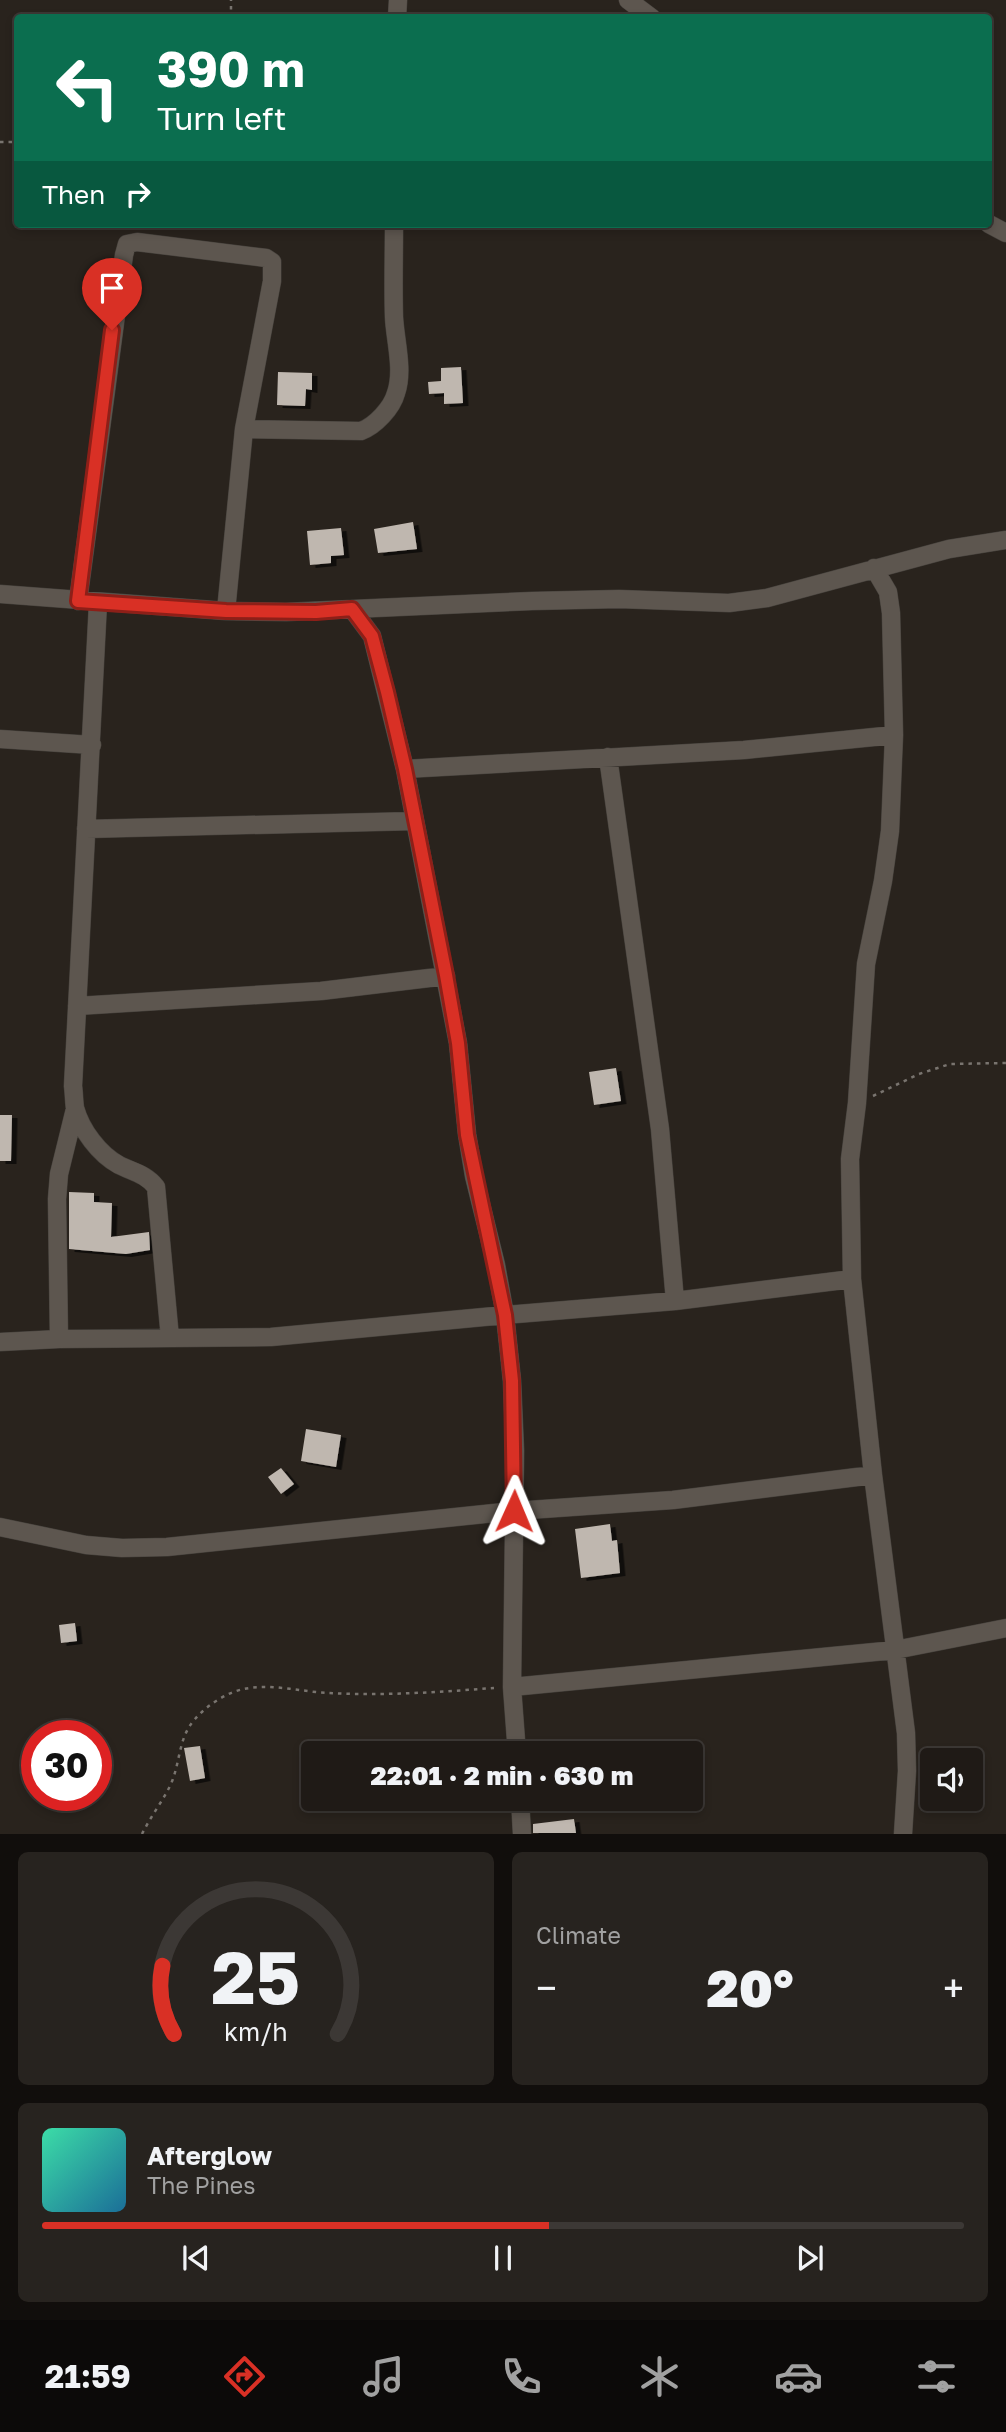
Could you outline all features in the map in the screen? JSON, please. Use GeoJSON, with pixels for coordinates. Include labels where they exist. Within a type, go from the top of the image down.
{"type":"FeatureCollection","features":[{"type":"Feature","properties":{"kind":"street"},"geometry":{"type":"LineString","coordinates":[[628,0],[647,14]]}},
{"type":"Feature","properties":{"kind":"street"},"geometry":{"type":"LineString","coordinates":[[244,429],[360,431],[371,427],[388,407],[396,396],[398,385],[394,317],[394,228]]}},
{"type":"Feature","properties":{"kind":"street"},"geometry":{"type":"LineString","coordinates":[[78,601],[124,255],[127,244],[137,242],[266,258],[272,262],[272,281],[244,429],[226,611]]}},
{"type":"Feature","properties":{"kind":"street"},"geometry":{"type":"LineString","coordinates":[[0,594],[226,611],[316,612],[607,599],[729,603],[767,598],[949,549],[1006,540]]}},
{"type":"Feature","properties":{"kind":"street"},"geometry":{"type":"LineString","coordinates":[[874,568],[888,592],[891,613],[894,735],[890,831],[866,964],[857,1103],[850,1159],[852,1279],[873,1475],[906,1733],[908,1771],[903,1833]]}},
{"type":"Feature","properties":{"kind":"street"},"geometry":{"type":"LineString","coordinates":[[59,1339],[57,1199],[59,1174],[75,1109],[73,1086],[98,603]]}},
{"type":"Feature","properties":{"kind":"street"},"geometry":{"type":"LineString","coordinates":[[352,609],[372,636],[405,769],[458,1043],[467,1135],[505,1315],[512,1381],[512,1687],[516,1741]]}},
{"type":"Feature","properties":{"kind":"street"},"geometry":{"type":"LineString","coordinates":[[405,769],[744,750],[894,735]]}},
{"type":"Feature","properties":{"kind":"street"},"geometry":{"type":"LineString","coordinates":[[0,739],[92,746]]}},
{"type":"Feature","properties":{"kind":"street"},"geometry":{"type":"LineString","coordinates":[[608,757],[660,1129],[676,1301]]}},
{"type":"Feature","properties":{"kind":"street"},"geometry":{"type":"LineString","coordinates":[[86,829],[415,821]]}},
{"type":"Feature","properties":{"kind":"street"},"geometry":{"type":"LineString","coordinates":[[77,1006],[321,991],[446,975]]}},
{"type":"Feature","properties":{"kind":"street"},"geometry":{"type":"LineString","coordinates":[[75,1109],[91,1139],[104,1155],[148,1177],[156,1187],[170,1338]]}},
{"type":"Feature","properties":{"kind":"street"},"geometry":{"type":"LineString","coordinates":[[0,1342],[271,1337],[676,1301],[852,1279]]}},
{"type":"Feature","properties":{"kind":"street"},"geometry":{"type":"LineString","coordinates":[[0,1527],[86,1545],[121,1548],[167,1547],[514,1511],[673,1500],[873,1475]]}},
{"type":"Feature","properties":{"kind":"street"},"geometry":{"type":"LineString","coordinates":[[512,1687],[895,1650],[1006,1628]]}},
{"type":"Feature","properties":{"kind":"street"},"geometry":{"type":"LineString","coordinates":[[521,1811],[522,1833]]}},
{"type":"Feature","properties":{"kind":"path"},"geometry":{"type":"LineString","coordinates":[[857,1103],[919,1074],[950,1064],[1006,1063]]}},
{"type":"Feature","properties":{"kind":"path"},"geometry":{"type":"LineString","coordinates":[[142,1833],[170,1787],[187,1728],[197,1716],[229,1694],[245,1688],[262,1687],[331,1694],[413,1693],[512,1687]]}},
{"type":"Feature","properties":{"kind":"building"},"geometry":{"type":"Polygon","coordinates":[[[461,367],[463,403],[444,404],[444,393],[429,394],[428,382],[441,381],[441,368],[461,367]]]}},
{"type":"Feature","properties":{"kind":"building"},"geometry":{"type":"Polygon","coordinates":[[[278,372],[312,373],[312,390],[306,389],[305,406],[277,405],[278,372]]]}},
{"type":"Feature","properties":{"kind":"building"},"geometry":{"type":"Polygon","coordinates":[[[413,522],[417,549],[378,553],[374,529],[413,522]]]}},
{"type":"Feature","properties":{"kind":"building"},"geometry":{"type":"Polygon","coordinates":[[[341,528],[344,555],[331,556],[331,563],[310,565],[307,531],[341,528]]]}},
{"type":"Feature","properties":{"kind":"building"},"geometry":{"type":"Polygon","coordinates":[[[616,1068],[621,1101],[594,1105],[589,1072],[616,1068]]]}},
{"type":"Feature","properties":{"kind":"building"},"geometry":{"type":"Polygon","coordinates":[[[0,1115],[12,1115],[11,1161],[0,1161],[0,1115]]]}},
{"type":"Feature","properties":{"kind":"building"},"geometry":{"type":"Polygon","coordinates":[[[69,1192],[94,1193],[94,1202],[112,1203],[111,1237],[149,1232],[150,1250],[126,1254],[69,1249],[69,1192]]]}},
{"type":"Feature","properties":{"kind":"building"},"geometry":{"type":"Polygon","coordinates":[[[306,1429],[341,1435],[336,1467],[301,1461],[306,1429]]]}},
{"type":"Feature","properties":{"kind":"building"},"geometry":{"type":"Polygon","coordinates":[[[281,1468],[294,1484],[281,1494],[268,1477],[281,1468]]]}},
{"type":"Feature","properties":{"kind":"building"},"geometry":{"type":"Polygon","coordinates":[[[610,1524],[612,1541],[617,1540],[620,1573],[581,1578],[575,1529],[610,1524]]]}},
{"type":"Feature","properties":{"kind":"building"},"geometry":{"type":"Polygon","coordinates":[[[75,1623],[77,1641],[61,1643],[59,1625],[75,1623]]]}},
{"type":"Feature","properties":{"kind":"building"},"geometry":{"type":"Polygon","coordinates":[[[200,1746],[205,1778],[190,1781],[184,1748],[200,1746]]]}},
{"type":"Feature","properties":{"kind":"building"},"geometry":{"type":"Polygon","coordinates":[[[574,1819],[576,1833],[533,1833],[533,1824],[574,1819]]]}},
{"type":"Feature","properties":{"kind":"route"},"geometry":{"type":"LineString","coordinates":[[112,330],[78,601],[226,611],[316,612],[352,609],[365,623],[372,636],[405,769],[446,975],[458,1043],[474,1176],[505,1315],[512,1381],[514,1511]]}}]}
